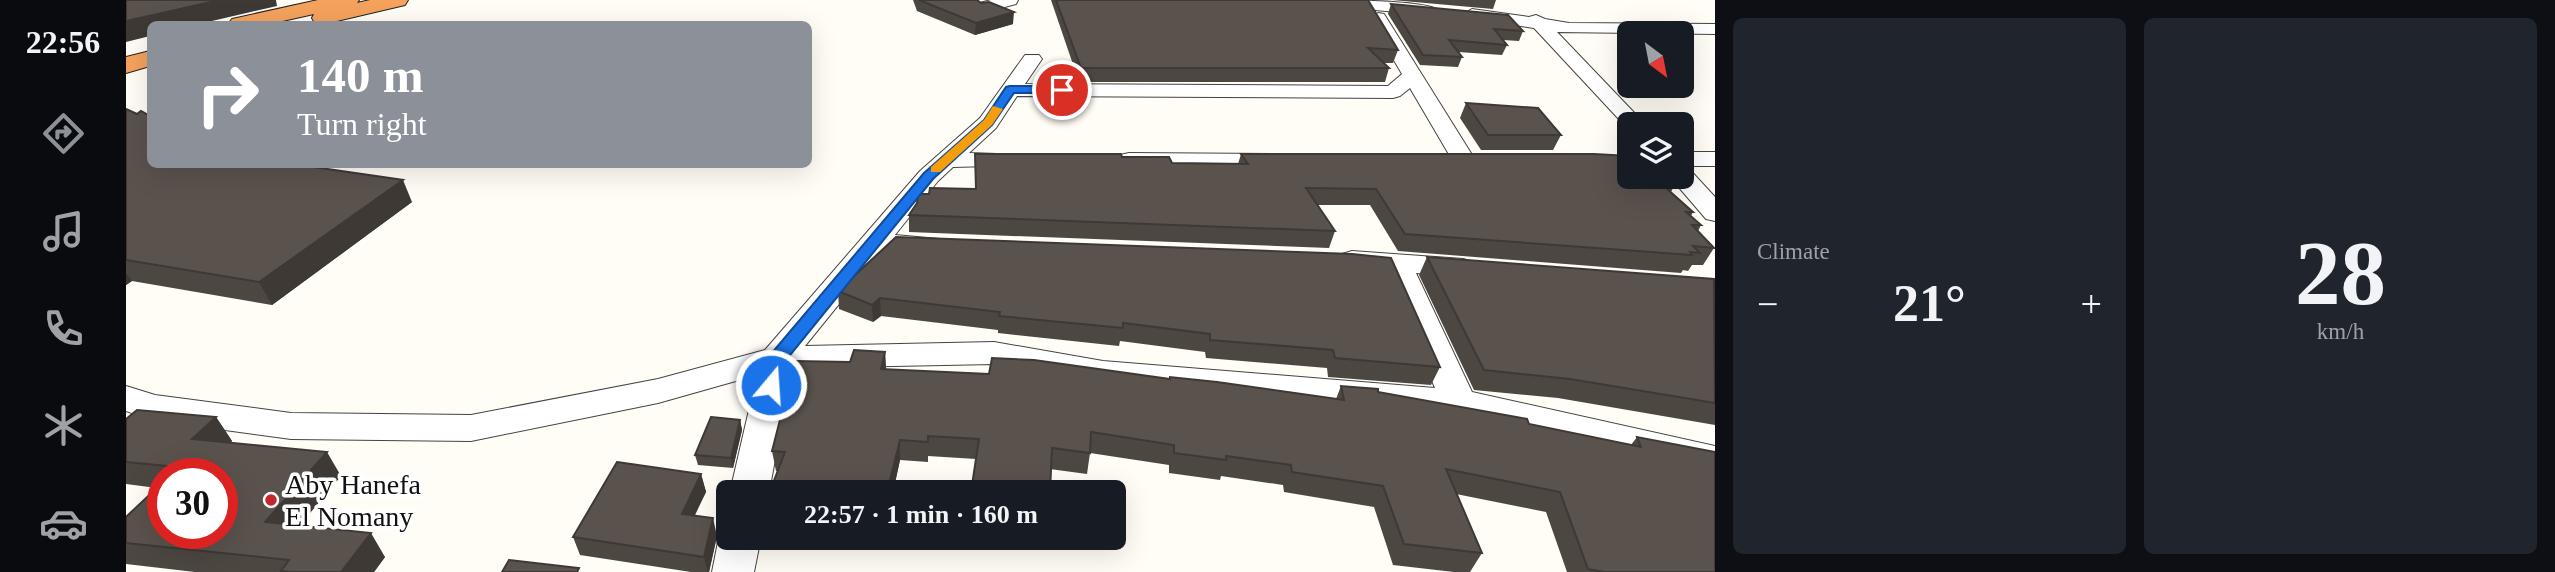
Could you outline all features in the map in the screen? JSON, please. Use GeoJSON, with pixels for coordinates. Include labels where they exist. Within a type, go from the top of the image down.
{"type":"FeatureCollection","features":[{"type":"Feature","properties":{"kind":"highway"},"geometry":{"type":"LineString","coordinates":[[254,21],[348,0]]}},
{"type":"Feature","properties":{"kind":"highway"},"geometry":{"type":"LineString","coordinates":[[307,21],[397,0]]}},
{"type":"Feature","properties":{"kind":"highway"},"geometry":{"type":"LineString","coordinates":[[126,51],[147,46]]}},
{"type":"Feature","properties":{"kind":"highway"},"geometry":{"type":"LineString","coordinates":[[126,65],[147,60]]}},
{"type":"Feature","properties":{"kind":"street"},"geometry":{"type":"LineString","coordinates":[[982,8],[1010,0]]}},
{"type":"Feature","properties":{"kind":"street"},"geometry":{"type":"LineString","coordinates":[[1321,0],[1369,2],[1504,17],[1541,26],[1715,29]]}},
{"type":"Feature","properties":{"kind":"street"},"geometry":{"type":"LineString","coordinates":[[1520,0],[1623,112]]}},
{"type":"Feature","properties":{"kind":"street"},"geometry":{"type":"LineString","coordinates":[[1369,2],[1462,158]]}},
{"type":"Feature","properties":{"kind":"street"},"geometry":{"type":"LineString","coordinates":[[752,480],[777,358],[929,176],[988,123],[1032,59]]}},
{"type":"Feature","properties":{"kind":"street"},"geometry":{"type":"LineString","coordinates":[[1010,90],[1393,92],[1413,75]]}},
{"type":"Feature","properties":{"kind":"street"},"geometry":{"type":"LineString","coordinates":[[1438,160],[1490,159]]}},
{"type":"Feature","properties":{"kind":"street"},"geometry":{"type":"LineString","coordinates":[[1694,159],[1715,159]]}},
{"type":"Feature","properties":{"kind":"street"},"geometry":{"type":"LineString","coordinates":[[946,160],[1042,160]]}},
{"type":"Feature","properties":{"kind":"street"},"geometry":{"type":"LineString","coordinates":[[1110,160],[1302,161]]}},
{"type":"Feature","properties":{"kind":"street"},"geometry":{"type":"LineString","coordinates":[[1694,189],[1715,213]]}},
{"type":"Feature","properties":{"kind":"street"},"geometry":{"type":"LineString","coordinates":[[875,242],[954,246]]}},
{"type":"Feature","properties":{"kind":"street"},"geometry":{"type":"LineString","coordinates":[[1329,260],[1396,262],[1486,270]]}},
{"type":"Feature","properties":{"kind":"street"},"geometry":{"type":"LineString","coordinates":[[1396,262],[1460,402]]}},
{"type":"Feature","properties":{"kind":"street"},"geometry":{"type":"LineString","coordinates":[[135,411],[291,426],[471,428],[658,391],[777,358],[994,353],[1103,372],[1460,402],[1715,460]]}},
{"type":"Feature","properties":{"kind":"street"},"geometry":{"type":"LineString","coordinates":[[733,572],[737,550]]}},
{"type":"Feature","properties":{"kind":"building"},"geometry":{"type":"Polygon","coordinates":[[[126,0],[220,0],[126,21],[126,0]]]}},
{"type":"Feature","properties":{"kind":"building"},"geometry":{"type":"Polygon","coordinates":[[[919,0],[977,0],[1014,12],[976,23],[919,0]]]}},
{"type":"Feature","properties":{"kind":"building"},"geometry":{"type":"Polygon","coordinates":[[[1056,0],[1368,0],[1398,50],[1368,48],[1389,68],[1081,68],[1056,0]]]}},
{"type":"Feature","properties":{"kind":"building"},"geometry":{"type":"Polygon","coordinates":[[[1391,4],[1508,15],[1523,31],[1494,29],[1507,45],[1449,40],[1462,57],[1423,55],[1391,4]]]}},
{"type":"Feature","properties":{"kind":"building"},"geometry":{"type":"Polygon","coordinates":[[[1466,103],[1538,108],[1561,135],[1488,135],[1466,103]]]}},
{"type":"Feature","properties":{"kind":"building"},"geometry":{"type":"Polygon","coordinates":[[[126,109],[137,114],[141,111],[147,114],[147,168],[320,168],[403,180],[259,282],[126,260],[126,109]]]}},
{"type":"Feature","properties":{"kind":"building"},"geometry":{"type":"Polygon","coordinates":[[[975,154],[1121,154],[1122,157],[1169,157],[1172,163],[1248,164],[1241,154],[1617,155],[1617,189],[1667,189],[1693,212],[1686,212],[1701,225],[1692,225],[1714,248],[1693,246],[1700,253],[1690,252],[1692,255],[1405,234],[1376,189],[1306,188],[1335,231],[909,215],[917,203],[918,194],[929,194],[930,188],[976,189],[975,154]]]}},
{"type":"Feature","properties":{"kind":"building"},"geometry":{"type":"Polygon","coordinates":[[[896,237],[1352,254],[1391,258],[1440,367],[1335,358],[1333,350],[1210,340],[1210,334],[1123,323],[1123,328],[999,316],[1000,312],[880,298],[872,305],[838,291],[896,237]]]}},
{"type":"Feature","properties":{"kind":"building"},"geometry":{"type":"Polygon","coordinates":[[[1427,257],[1714,279],[1715,403],[1570,379],[1484,370],[1427,257]]]}},
{"type":"Feature","properties":{"kind":"building"},"geometry":{"type":"Polygon","coordinates":[[[854,350],[885,352],[881,369],[989,374],[992,358],[1034,360],[1344,400],[1341,386],[1378,389],[1378,392],[1527,419],[1529,424],[1641,447],[1637,437],[1715,452],[1715,572],[1604,572],[1588,569],[1560,492],[1446,469],[1482,553],[1404,544],[1383,486],[1292,472],[1291,465],[1226,456],[1226,460],[1174,453],[1174,445],[1091,432],[1090,453],[1052,448],[1051,480],[973,480],[979,439],[928,436],[928,442],[900,440],[890,480],[774,480],[785,452],[772,451],[795,361],[850,362],[854,350]]]}},
{"type":"Feature","properties":{"kind":"building"},"geometry":{"type":"Polygon","coordinates":[[[137,410],[216,417],[192,439],[327,452],[265,522],[371,533],[341,572],[281,571],[289,560],[184,549],[238,549],[238,458],[147,458],[147,464],[126,462],[126,419],[137,410]]]}},
{"type":"Feature","properties":{"kind":"building"},"geometry":{"type":"Polygon","coordinates":[[[711,417],[740,420],[731,458],[695,455],[711,417]]]}},
{"type":"Feature","properties":{"kind":"building"},"geometry":{"type":"Polygon","coordinates":[[[617,462],[701,474],[682,514],[713,518],[704,557],[573,537],[617,462]]]}},
{"type":"Feature","properties":{"kind":"building"},"geometry":{"type":"Polygon","coordinates":[[[147,497],[147,545],[126,543],[126,517],[147,497]]]}},
{"type":"Feature","properties":{"kind":"building"},"geometry":{"type":"Polygon","coordinates":[[[509,560],[579,568],[577,572],[502,572],[509,560]]]}},
{"type":"Feature","properties":{"kind":"slow traffic"},"geometry":{"type":"LineString","coordinates":[[935,170],[988,123],[997,109]]}},
{"type":"Feature","properties":{"kind":"place","name":"Aby Hanefa El Nomany"},"geometry":{"type":"Point","coordinates":[271,500]}},
{"type":"Feature","properties":{"kind":"route"},"geometry":{"type":"LineString","coordinates":[[771,385],[777,358],[929,176],[988,123],[1010,90],[1062,90]]}}]}
